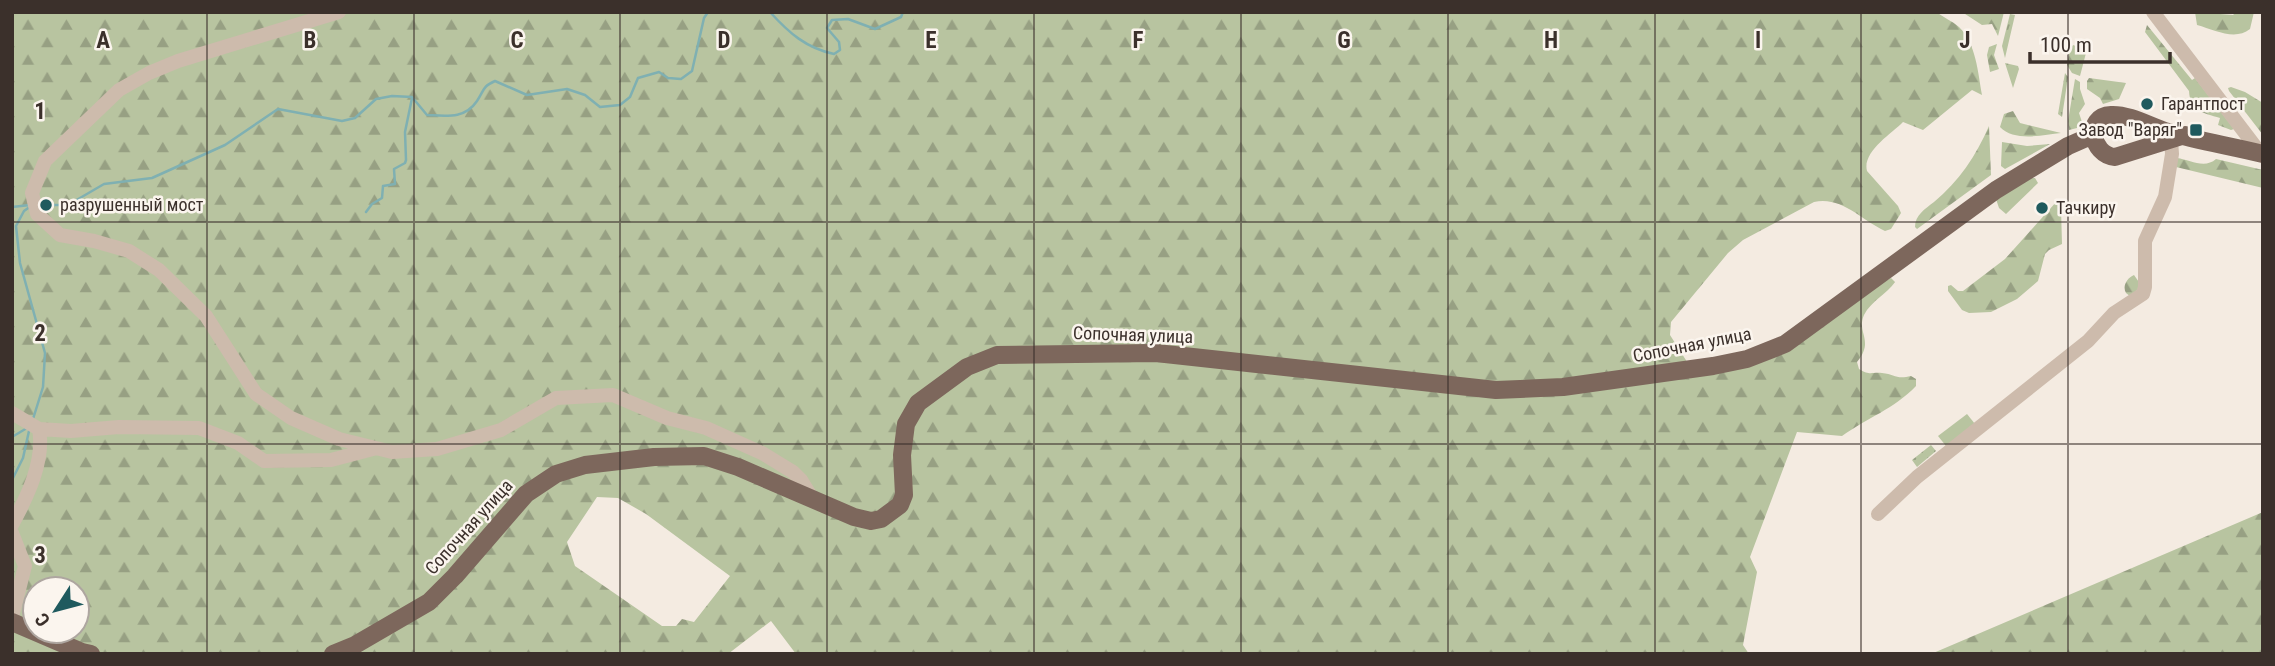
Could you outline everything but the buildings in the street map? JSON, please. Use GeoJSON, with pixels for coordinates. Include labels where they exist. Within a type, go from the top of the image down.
{"type":"FeatureCollection","features":[{"type":"Feature","properties":{"kind":"main road","name":"Сопочная улица"},"geometry":{"type":"LineString","coordinates":[[332,654],[355,645],[429,602],[456,576],[526,494],[556,474],[585,465],[654,457],[704,456],[854,517],[871,521],[890,514],[900,505],[904,495],[902,455],[906,424],[918,403],[967,367],[997,355],[1156,353],[1496,390],[1563,387],[1623,379],[1747,359],[1785,344],[1996,190],[2068,146],[2093,135],[2096,123],[2101,118],[2113,114],[2178,138],[2262,154]]}},
{"type":"Feature","properties":{"kind":"main road"},"geometry":{"type":"LineString","coordinates":[[2093,135],[2096,146],[2103,154],[2115,157],[2178,138]]}},
{"type":"Feature","properties":{"kind":"main road"},"geometry":{"type":"LineString","coordinates":[[12,619],[91,654]]}},
{"type":"Feature","properties":{"kind":"street"},"geometry":{"type":"LineString","coordinates":[[339,12],[178,61],[119,90],[45,161],[32,193],[37,214],[60,235],[129,251],[164,275],[206,316],[256,394],[291,418],[339,439],[392,452],[437,449],[501,430],[556,398],[613,396],[667,418],[706,428],[762,453],[802,480],[812,498]]}},
{"type":"Feature","properties":{"kind":"street"},"geometry":{"type":"LineString","coordinates":[[2153,12],[2262,154]]}},
{"type":"Feature","properties":{"kind":"street"},"geometry":{"type":"LineString","coordinates":[[1878,514],[1920,474],[2088,341],[2115,313],[2143,294],[2145,241],[2165,197],[2172,153],[2178,138]]}},
{"type":"Feature","properties":{"kind":"street"},"geometry":{"type":"LineString","coordinates":[[12,413],[38,429],[199,428],[238,443],[264,461],[331,460],[374,448]]}},
{"type":"Feature","properties":{"kind":"street"},"geometry":{"type":"LineString","coordinates":[[12,524],[32,483],[41,446],[38,429]]}},
{"type":"Feature","properties":{"kind":"street"},"geometry":{"type":"LineString","coordinates":[[12,533],[25,566],[12,619]]}},
{"type":"Feature","properties":{"kind":"green space"},"geometry":{"type":"Polygon","coordinates":[[[12,12],[1936,12],[1959,27],[1969,41],[1982,95],[1972,90],[1923,130],[1903,122],[1869,157],[1867,171],[1901,213],[1891,229],[1885,231],[1834,202],[1814,202],[1743,240],[1728,253],[1671,322],[1670,335],[1689,365],[1716,371],[1891,278],[1895,282],[1864,315],[1862,327],[1865,348],[1857,362],[1859,369],[1868,373],[1911,376],[1916,379],[1916,386],[1890,407],[1842,436],[1797,432],[1750,557],[1757,572],[1743,645],[1749,654],[796,654],[771,621],[728,654],[12,654],[12,12]],[[597,497],[567,542],[575,566],[662,626],[676,626],[682,619],[694,622],[730,576],[646,514],[618,498],[597,497]]]}},
{"type":"Feature","properties":{"kind":"green space"},"geometry":{"type":"Polygon","coordinates":[[[1962,12],[2004,12],[1998,36],[1992,24],[1982,25],[1962,12]]]}},
{"type":"Feature","properties":{"kind":"green space"},"geometry":{"type":"Polygon","coordinates":[[[2195,12],[2233,15],[2236,12],[2254,12],[2250,29],[2231,34],[2197,25],[2195,12]]]}},
{"type":"Feature","properties":{"kind":"green space"},"geometry":{"type":"Polygon","coordinates":[[[2010,14],[2015,15],[2005,58],[2002,46],[2010,14]]]}},
{"type":"Feature","properties":{"kind":"green space"},"geometry":{"type":"Polygon","coordinates":[[[2147,25],[2192,80],[2195,78],[2234,129],[2218,125],[2220,118],[2203,113],[2195,107],[2189,91],[2145,32],[2147,25]]]}},
{"type":"Feature","properties":{"kind":"green space"},"geometry":{"type":"Polygon","coordinates":[[[1997,44],[1994,55],[1999,69],[1990,72],[1987,55],[1989,47],[1997,44]]]}},
{"type":"Feature","properties":{"kind":"green space"},"geometry":{"type":"Polygon","coordinates":[[[2073,45],[2084,49],[2086,53],[2080,76],[2072,73],[2067,65],[2073,45]]]}},
{"type":"Feature","properties":{"kind":"green space"},"geometry":{"type":"Polygon","coordinates":[[[2005,63],[2018,66],[2019,69],[2013,88],[2005,63]]]}},
{"type":"Feature","properties":{"kind":"green space"},"geometry":{"type":"Polygon","coordinates":[[[2065,73],[2068,77],[2062,117],[2058,114],[2065,73]]]}},
{"type":"Feature","properties":{"kind":"green space"},"geometry":{"type":"Polygon","coordinates":[[[2089,78],[2126,83],[2119,99],[2103,104],[2100,98],[2087,89],[2089,78]]]}},
{"type":"Feature","properties":{"kind":"green space"},"geometry":{"type":"Polygon","coordinates":[[[2075,79],[2080,82],[2085,104],[2079,113],[2082,122],[2077,128],[2069,130],[2068,121],[2075,79]]]}},
{"type":"Feature","properties":{"kind":"green space"},"geometry":{"type":"Polygon","coordinates":[[[2231,87],[2263,103],[2263,135],[2229,91],[2228,88],[2231,87]]]}},
{"type":"Feature","properties":{"kind":"green space"},"geometry":{"type":"Polygon","coordinates":[[[2013,111],[2020,123],[2061,133],[2021,136],[2006,132],[2000,127],[2004,114],[2013,111]]]}},
{"type":"Feature","properties":{"kind":"green space"},"geometry":{"type":"Polygon","coordinates":[[[1989,126],[1991,175],[1917,229],[1915,223],[1919,216],[1959,177],[1989,126]]]}},
{"type":"Feature","properties":{"kind":"green space"},"geometry":{"type":"Polygon","coordinates":[[[2002,142],[2027,146],[2050,144],[2005,169],[2001,166],[2002,142]]]}},
{"type":"Feature","properties":{"kind":"green space"},"geometry":{"type":"Polygon","coordinates":[[[2177,158],[2202,164],[2216,159],[2263,170],[2263,188],[2176,167],[2177,158]]]}},
{"type":"Feature","properties":{"kind":"green space"},"geometry":{"type":"Polygon","coordinates":[[[2029,178],[2035,178],[2038,183],[2006,214],[1999,208],[1996,199],[2029,178]]]}},
{"type":"Feature","properties":{"kind":"green space"},"geometry":{"type":"Polygon","coordinates":[[[2057,201],[2061,208],[2062,244],[2045,254],[2038,281],[2017,299],[1991,312],[1969,313],[1962,310],[1948,291],[1948,286],[1963,291],[2005,259],[2057,201]]]}},
{"type":"Feature","properties":{"kind":"green space"},"geometry":{"type":"Polygon","coordinates":[[[2134,275],[2141,285],[2131,297],[2126,293],[2125,285],[2134,275]]]}},
{"type":"Feature","properties":{"kind":"green space"},"geometry":{"type":"Polygon","coordinates":[[[1967,414],[1975,424],[1946,446],[1938,436],[1967,414]]]}},
{"type":"Feature","properties":{"kind":"green space"},"geometry":{"type":"Polygon","coordinates":[[[1931,445],[1936,451],[1917,467],[1912,460],[1931,445]]]}},
{"type":"Feature","properties":{"kind":"green space"},"geometry":{"type":"Polygon","coordinates":[[[2263,512],[2263,654],[1931,654],[2263,512]]]}},
{"type":"Feature","properties":{"kind":"waterway"},"geometry":{"type":"LineString","coordinates":[[40,205],[68,205],[104,184],[152,178],[225,145],[278,109],[342,121],[355,118],[376,99],[392,96],[412,97],[427,115],[455,115],[472,107],[486,87],[495,81],[527,95],[567,89],[585,95],[600,107],[620,105],[630,97],[638,78],[659,72],[668,78],[681,79],[692,71],[704,18],[708,12]]}},
{"type":"Feature","properties":{"kind":"waterway"},"geometry":{"type":"LineString","coordinates":[[770,12],[799,39],[834,54],[840,50],[839,42],[827,28],[832,20],[848,19],[875,29],[901,17],[903,12]]}},
{"type":"Feature","properties":{"kind":"waterway"},"geometry":{"type":"LineString","coordinates":[[366,212],[382,198],[383,186],[395,184],[394,169],[405,163],[405,132],[412,98]]}},
{"type":"Feature","properties":{"kind":"waterway"},"geometry":{"type":"LineString","coordinates":[[12,207],[30,205]]}},
{"type":"Feature","properties":{"kind":"waterway"},"geometry":{"type":"LineString","coordinates":[[31,206],[24,211],[16,226],[20,263],[45,353],[43,387],[33,419]]}},
{"type":"Feature","properties":{"kind":"waterway"},"geometry":{"type":"LineString","coordinates":[[12,437],[27,428]]}},
{"type":"Feature","properties":{"kind":"waterway"},"geometry":{"type":"LineString","coordinates":[[12,480],[23,458],[29,431]]}},
{"type":"Feature","properties":{"kind":"place","name":"Гарантпост"},"geometry":{"type":"Point","coordinates":[2147,104]}},
{"type":"Feature","properties":{"kind":"place","name":"Завод \"Варяг\""},"geometry":{"type":"Point","coordinates":[2196,130]}},
{"type":"Feature","properties":{"kind":"place","name":"разрушенный мост"},"geometry":{"type":"Point","coordinates":[46,205]}},
{"type":"Feature","properties":{"kind":"place","name":"Тачкиру"},"geometry":{"type":"Point","coordinates":[2042,208]}}]}
